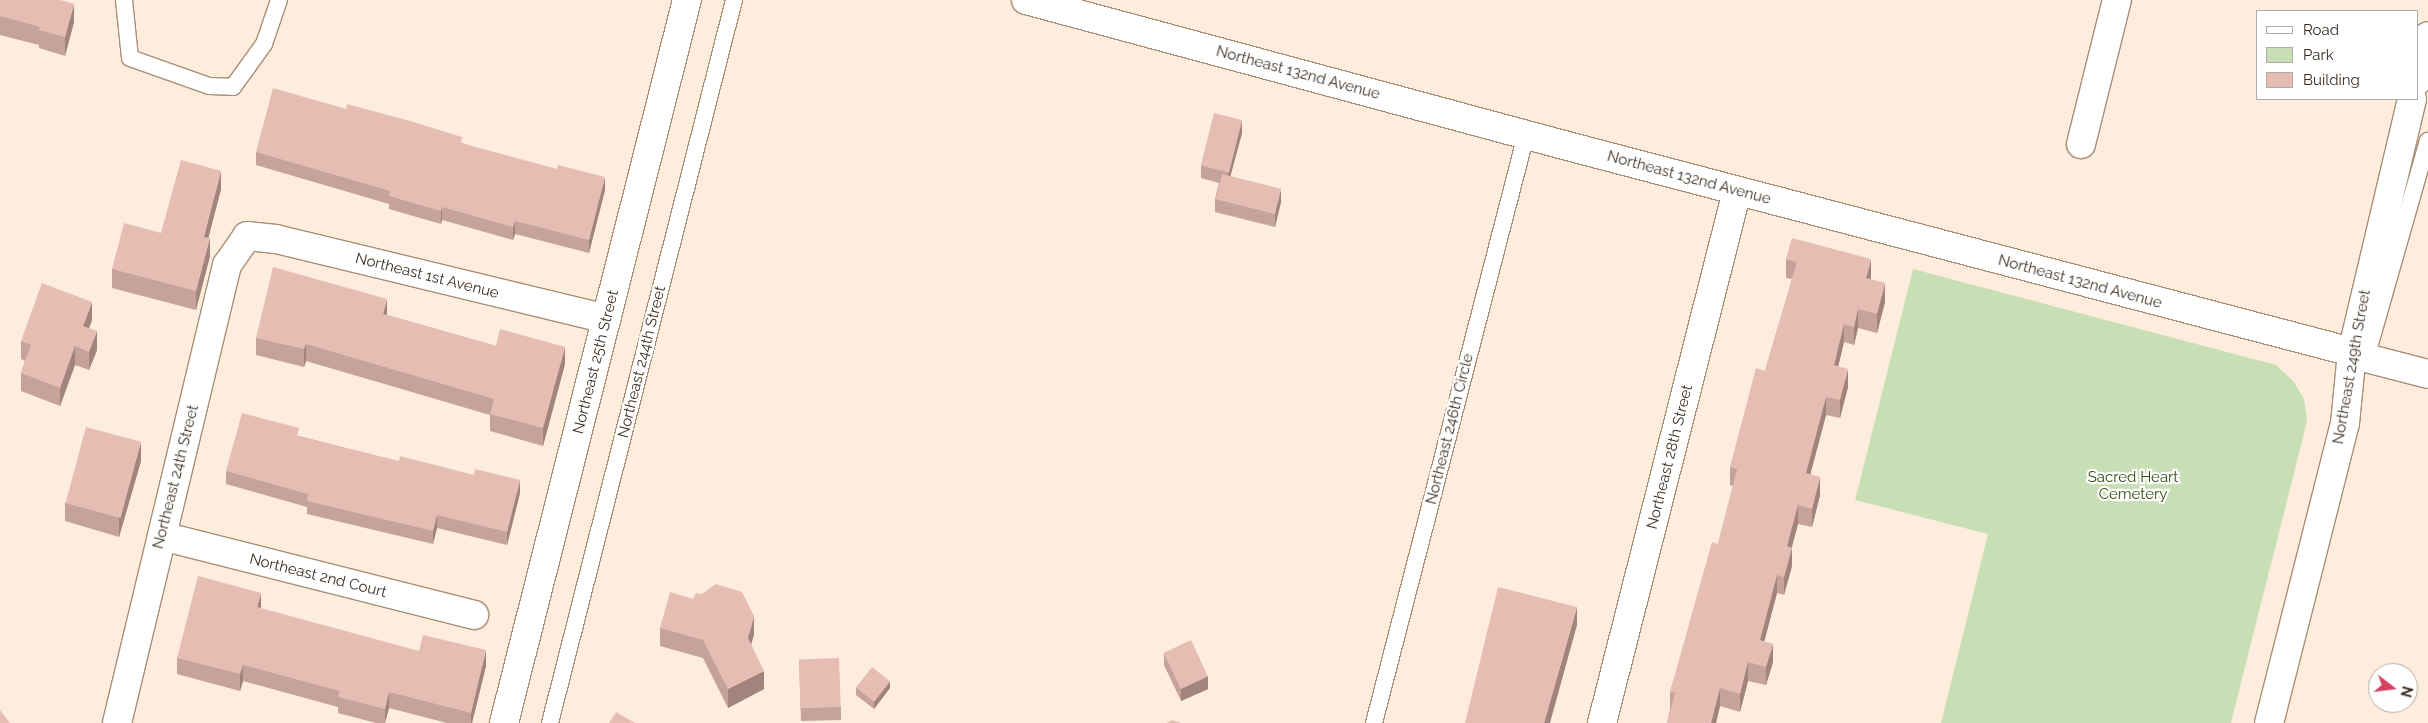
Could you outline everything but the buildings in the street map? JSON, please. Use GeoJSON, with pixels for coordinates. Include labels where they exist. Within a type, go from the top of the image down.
{"type":"FeatureCollection","features":[{"type":"Feature","properties":{"kind":"street","name":"Northeast 25th Street"},"geometry":{"type":"LineString","coordinates":[[504,723],[687,0]]}},
{"type":"Feature","properties":{"kind":"street","name":"Northeast 132nd Avenue"},"geometry":{"type":"LineString","coordinates":[[1026,0],[1526,135],[2428,374]]}},
{"type":"Feature","properties":{"kind":"street"},"geometry":{"type":"LineString","coordinates":[[2081,144],[2117,0]]}},
{"type":"Feature","properties":{"kind":"street"},"geometry":{"type":"LineString","coordinates":[[2418,77],[2428,36]]}},
{"type":"Feature","properties":{"kind":"street","name":"Northeast 249th Street"},"geometry":{"type":"LineString","coordinates":[[2269,723],[2345,424],[2412,100]]}},
{"type":"Feature","properties":{"kind":"street","name":"Northeast 28th Street"},"geometry":{"type":"LineString","coordinates":[[1602,723],[1737,191]]}},
{"type":"Feature","properties":{"kind":"street","name":"Northeast 1st Avenue"},"geometry":{"type":"LineString","coordinates":[[247,236],[276,239],[606,319]]}},
{"type":"Feature","properties":{"kind":"street","name":"Northeast 24th Street"},"geometry":{"type":"LineString","coordinates":[[116,723],[227,264],[247,236]]}},
{"type":"Feature","properties":{"kind":"street","name":"Northeast 2nd Court"},"geometry":{"type":"LineString","coordinates":[[162,536],[474,616]]}},
{"type":"Feature","properties":{"kind":"lane"},"geometry":{"type":"LineString","coordinates":[[124,0],[130,58],[209,86],[233,87],[264,44],[279,0]]}},
{"type":"Feature","properties":{"kind":"lane","name":"Northeast 244th Street"},"geometry":{"type":"LineString","coordinates":[[550,723],[734,0]]}},
{"type":"Feature","properties":{"kind":"lane","name":"Northeast 246th Circle"},"geometry":{"type":"LineString","coordinates":[[1374,723],[1526,135]]}},
{"type":"Feature","properties":{"kind":"lane"},"geometry":{"type":"LineString","coordinates":[[2359,355],[2428,142]]}},
{"type":"Feature","properties":{"kind":"green space","name":"Sacred Heart Cemetery"},"geometry":{"type":"Polygon","coordinates":[[[1913,269],[2276,365],[2294,382],[2304,399],[2307,421],[2231,723],[1941,723],[1988,534],[1855,500],[1913,269]]]}}]}
